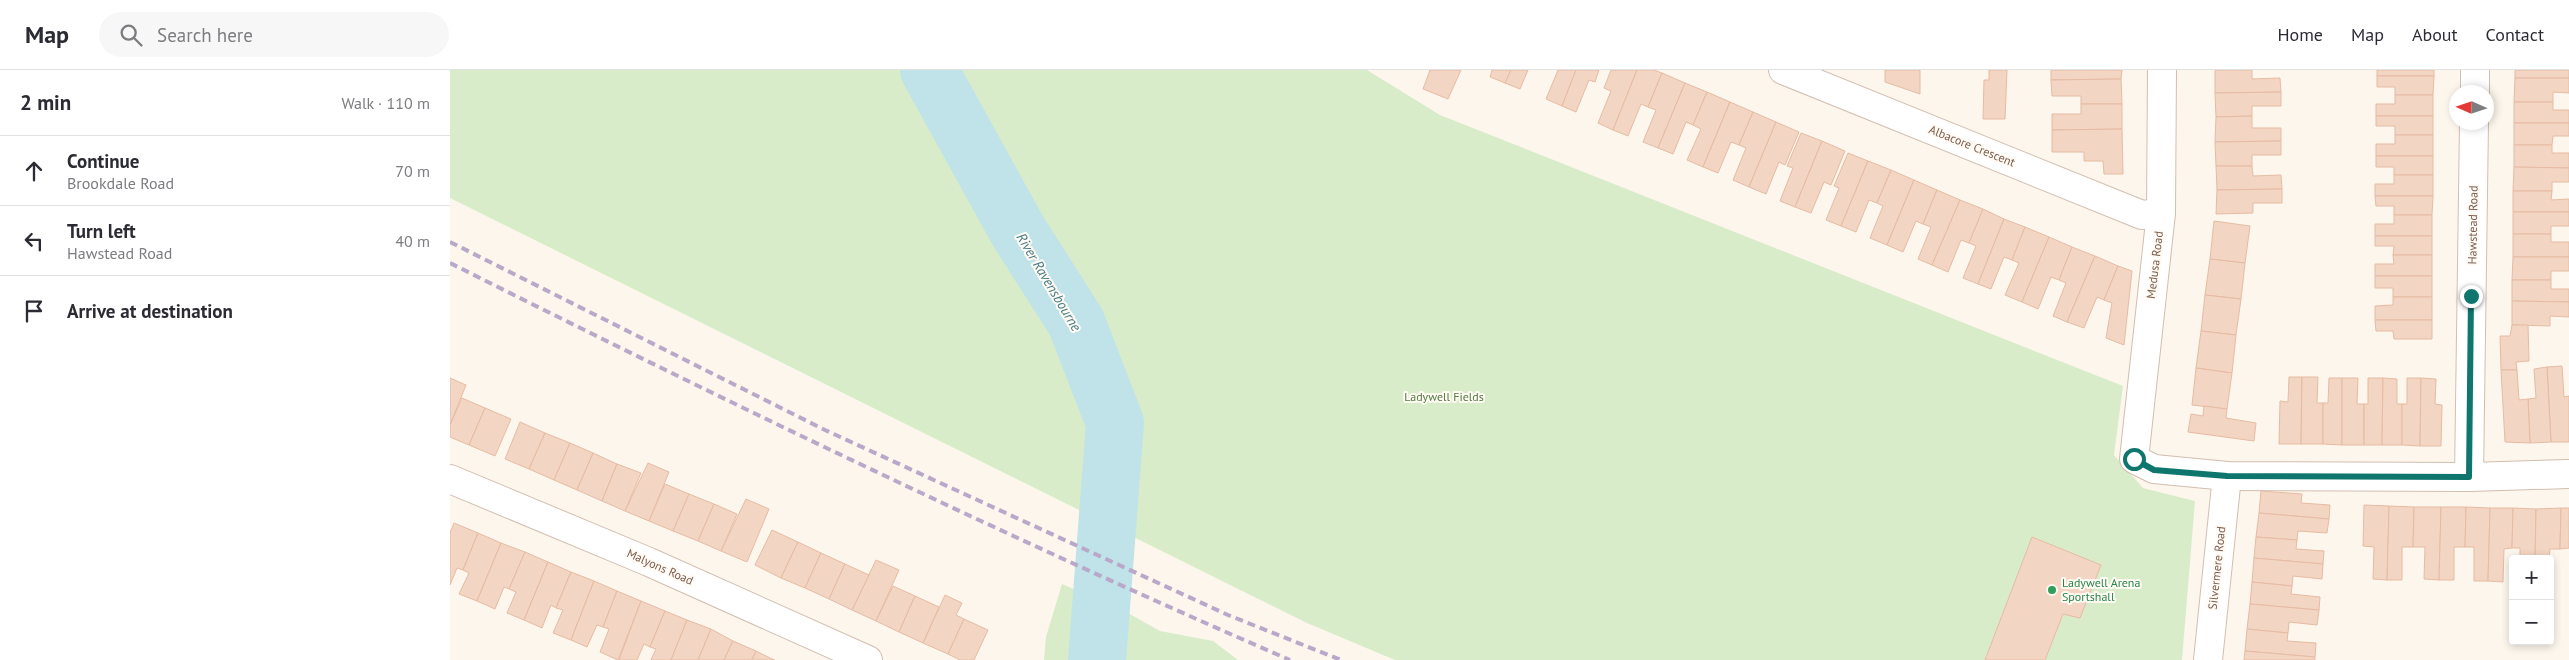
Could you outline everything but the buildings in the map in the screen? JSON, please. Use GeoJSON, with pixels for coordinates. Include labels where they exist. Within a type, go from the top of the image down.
{"type":"FeatureCollection","features":[{"type":"Feature","properties":{"kind":"street","name":"Albacore Crescent"},"geometry":{"type":"LineString","coordinates":[[1783,70],[1838,81],[2142,215],[2161,213]]}},
{"type":"Feature","properties":{"kind":"street","name":"Medusa Road"},"geometry":{"type":"LineString","coordinates":[[2162,70],[2161,213],[2134,459],[2154,470],[2227,476]]}},
{"type":"Feature","properties":{"kind":"street"},"geometry":{"type":"LineString","coordinates":[[2475,70],[2475,85]]}},
{"type":"Feature","properties":{"kind":"street","name":"Hawstead Road"},"geometry":{"type":"LineString","coordinates":[[2469,477],[2474,130]]}},
{"type":"Feature","properties":{"kind":"street"},"geometry":{"type":"LineString","coordinates":[[2227,476],[2469,477],[2569,474]]}},
{"type":"Feature","properties":{"kind":"street","name":"Silvermere Road"},"geometry":{"type":"LineString","coordinates":[[2208,660],[2227,476]]}},
{"type":"Feature","properties":{"kind":"street","name":"Malyons Road"},"geometry":{"type":"LineString","coordinates":[[450,478],[649,562],[868,660]]}},
{"type":"Feature","properties":{"kind":"green space","name":"Ladywell Fields"},"geometry":{"type":"Polygon","coordinates":[[[450,70],[1367,70],[1440,115],[2123,386],[2114,455],[2143,488],[2195,501],[2182,660],[1395,660],[1307,623],[450,198],[450,70]]]}},
{"type":"Feature","properties":{"kind":"green space"},"geometry":{"type":"Polygon","coordinates":[[[1062,584],[1126,612],[1160,631],[1213,641],[1238,660],[1044,660],[1046,637],[1062,584]]]}},
{"type":"Feature","properties":{"kind":"waterway","name":"River Ravensbourne"},"geometry":{"type":"LineString","coordinates":[[929,70],[1018,231],[1076,322],[1115,423],[1097,660]]}},
{"type":"Feature","properties":{"kind":"railway"},"geometry":{"type":"LineString","coordinates":[[450,242],[825,430],[1228,615],[1341,660]]}},
{"type":"Feature","properties":{"kind":"railway"},"geometry":{"type":"LineString","coordinates":[[450,263],[867,468],[1078,566],[1290,660]]}},
{"type":"Feature","properties":{"kind":"place","name":"Ladywell Arena Sportshall"},"geometry":{"type":"Point","coordinates":[2052,590]}},
{"type":"Feature","properties":{"kind":"route"},"geometry":{"type":"LineString","coordinates":[[2134,459],[2154,470],[2227,476],[2469,477],[2471,296]]}}]}
